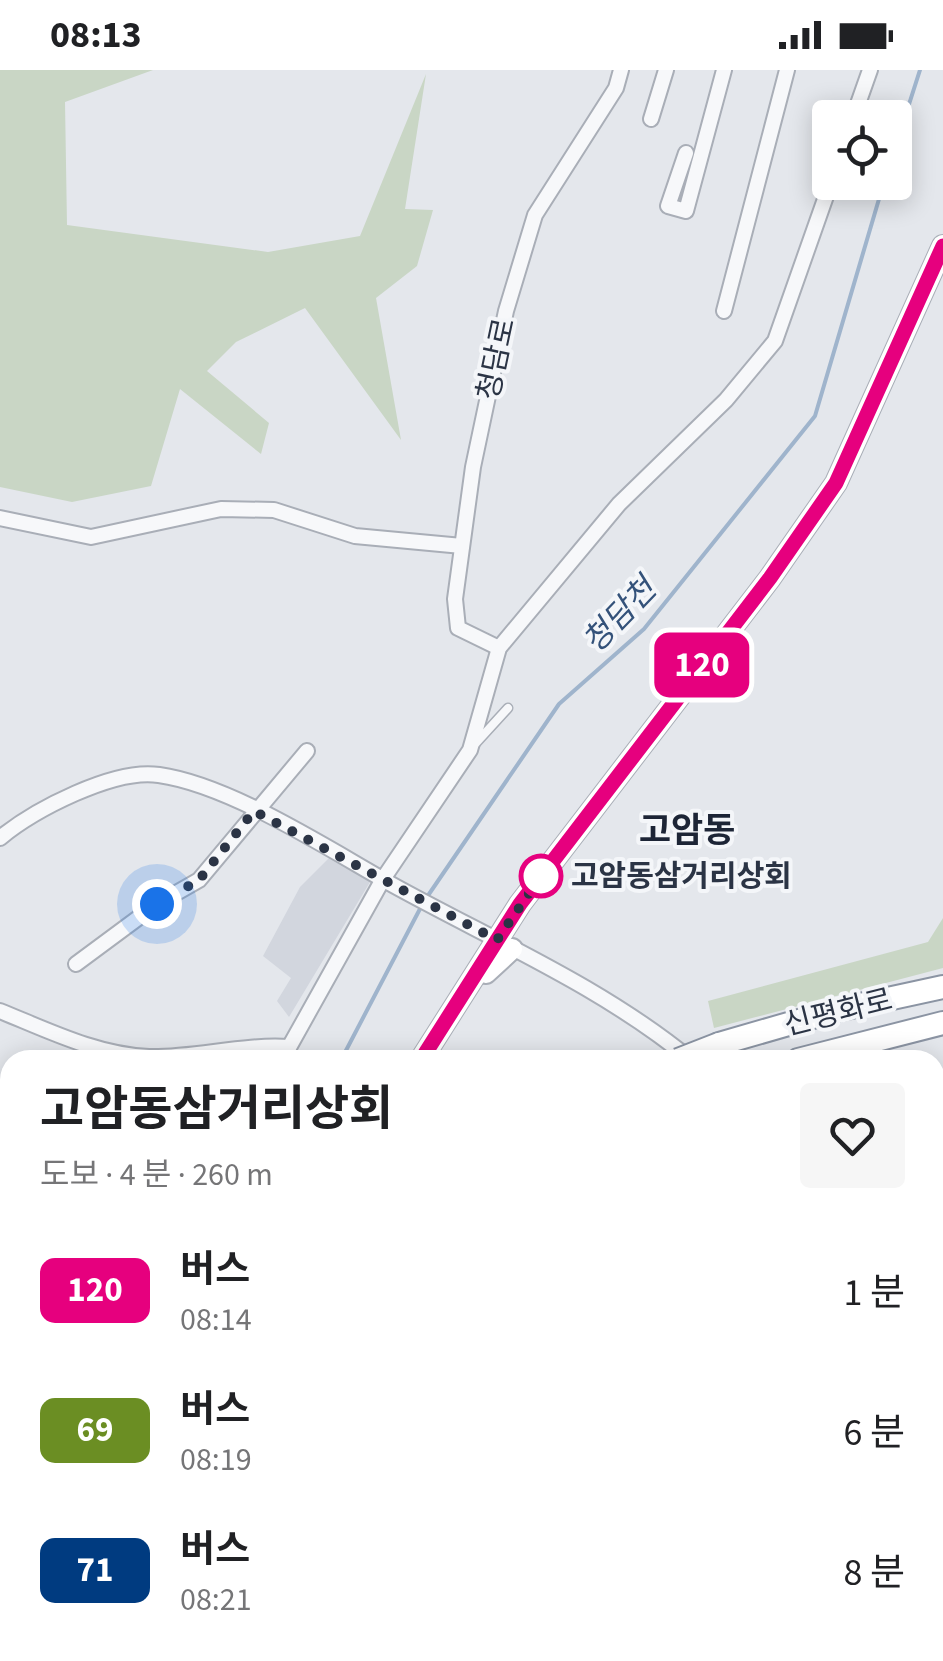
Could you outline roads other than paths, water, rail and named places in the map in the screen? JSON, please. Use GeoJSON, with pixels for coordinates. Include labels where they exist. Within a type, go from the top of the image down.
{"type":"FeatureCollection","features":[{"type":"Feature","properties":{"kind":"highway","name":"신평화로"},"geometry":{"type":"LineString","coordinates":[[704,1050],[837,1010],[943,987]]}},
{"type":"Feature","properties":{"kind":"highway","name":"신평화로"},"geometry":{"type":"LineString","coordinates":[[837,1050],[943,1023]]}},
{"type":"Feature","properties":{"kind":"main road"},"geometry":{"type":"LineString","coordinates":[[427,1050],[463,995],[508,945],[520,904],[770,578],[836,483],[943,246]]}},
{"type":"Feature","properties":{"kind":"street","name":"청담로"},"geometry":{"type":"LineString","coordinates":[[498,648],[458,628],[455,598],[473,468],[506,312],[535,215],[616,88],[622,70]]}},
{"type":"Feature","properties":{"kind":"street"},"geometry":{"type":"LineString","coordinates":[[652,119],[666,70]]}},
{"type":"Feature","properties":{"kind":"street"},"geometry":{"type":"LineString","coordinates":[[686,153],[668,206],[686,211],[724,70]]}},
{"type":"Feature","properties":{"kind":"street"},"geometry":{"type":"LineString","coordinates":[[724,310],[787,70]]}},
{"type":"Feature","properties":{"kind":"street"},"geometry":{"type":"LineString","coordinates":[[860,100],[870,70]]}},
{"type":"Feature","properties":{"kind":"street"},"geometry":{"type":"LineString","coordinates":[[287,1050],[470,750],[498,648],[619,504],[726,400],[775,342],[825,200]]}},
{"type":"Feature","properties":{"kind":"street"},"geometry":{"type":"LineString","coordinates":[[0,518],[91,537],[221,509],[274,510],[355,536],[462,546]]}},
{"type":"Feature","properties":{"kind":"street"},"geometry":{"type":"LineString","coordinates":[[76,964],[157,904],[199,880],[307,751]]}},
{"type":"Feature","properties":{"kind":"street"},"geometry":{"type":"LineString","coordinates":[[0,838],[28,815],[130,775],[156,774],[196,783],[508,945],[680,1050]]}},
{"type":"Feature","properties":{"kind":"street"},"geometry":{"type":"LineString","coordinates":[[0,1011],[67,1038],[117,1050]]}},
{"type":"Feature","properties":{"kind":"street"},"geometry":{"type":"LineString","coordinates":[[206,1050],[240,1046],[262,1050]]}},
{"type":"Feature","properties":{"kind":"lane"},"geometry":{"type":"LineString","coordinates":[[470,750],[508,708]]}},
{"type":"Feature","properties":{"kind":"waterway","name":"청담천"},"geometry":{"type":"LineString","coordinates":[[910,100],[920,70]]}},
{"type":"Feature","properties":{"kind":"waterway","name":"청담천"},"geometry":{"type":"LineString","coordinates":[[427,897],[559,704],[644,629],[815,416],[879,200]]}},
{"type":"Feature","properties":{"kind":"waterway","name":"청담천"},"geometry":{"type":"LineString","coordinates":[[346,1050],[422,905]]}},
{"type":"Feature","properties":{"kind":"place","name":"고암동삼거리상회"},"geometry":{"type":"Point","coordinates":[541,876]}},
{"type":"Feature","properties":{"kind":"district","name":"고암동"},"geometry":{"type":"Point","coordinates":[687,830]}}]}
